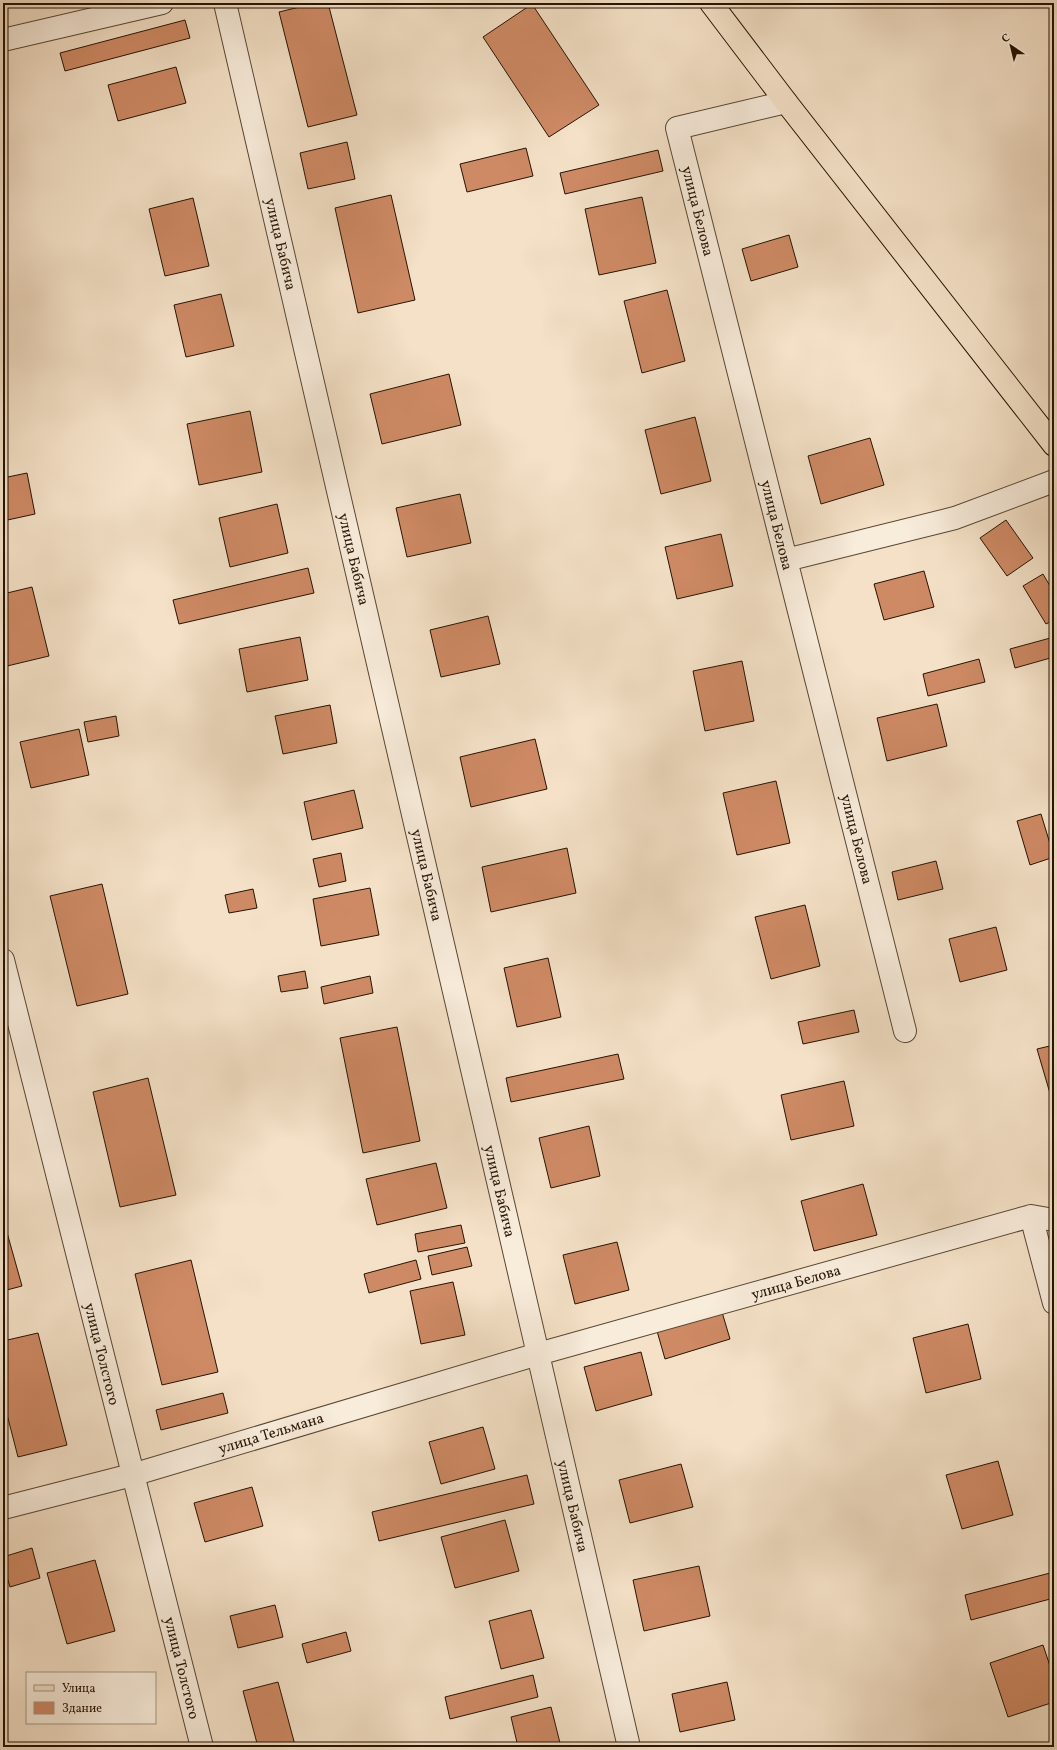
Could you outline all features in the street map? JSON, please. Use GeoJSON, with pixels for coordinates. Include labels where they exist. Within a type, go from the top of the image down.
{"type":"FeatureCollection","features":[{"type":"Feature","properties":{"kind":"main road"},"geometry":{"type":"LineString","coordinates":[[711,3],[786,102],[1054,445]]}},
{"type":"Feature","properties":{"kind":"street"},"geometry":{"type":"LineString","coordinates":[[3,40],[162,3]]}},
{"type":"Feature","properties":{"kind":"street","name":"улица Бабича"},"geometry":{"type":"LineString","coordinates":[[225,3],[629,1747]]}},
{"type":"Feature","properties":{"kind":"street","name":"улица Белова"},"geometry":{"type":"LineString","coordinates":[[786,102],[677,128],[905,1031]]}},
{"type":"Feature","properties":{"kind":"street"},"geometry":{"type":"LineString","coordinates":[[786,560],[955,518],[1054,481]]}},
{"type":"Feature","properties":{"kind":"street","name":"улица Толстого"},"geometry":{"type":"LineString","coordinates":[[3,960],[202,1747]]}},
{"type":"Feature","properties":{"kind":"street"},"geometry":{"type":"LineString","coordinates":[[1031,1216],[1054,1303]]}},
{"type":"Feature","properties":{"kind":"street","name":"улица Белова"},"geometry":{"type":"LineString","coordinates":[[538,1354],[1031,1216],[1054,1220]]}},
{"type":"Feature","properties":{"kind":"street","name":"улица Тельмана"},"geometry":{"type":"LineString","coordinates":[[3,1508],[132,1475],[538,1354]]}},
{"type":"Feature","properties":{"kind":"building"},"geometry":{"type":"Polygon","coordinates":[[[316,3],[328,3],[357,115],[308,127],[279,12],[316,3]]]}},
{"type":"Feature","properties":{"kind":"building"},"geometry":{"type":"Polygon","coordinates":[[[532,4],[599,105],[549,137],[483,37],[532,4]]]}},
{"type":"Feature","properties":{"kind":"building"},"geometry":{"type":"Polygon","coordinates":[[[185,20],[190,38],[65,71],[60,53],[185,20]]]}},
{"type":"Feature","properties":{"kind":"building"},"geometry":{"type":"Polygon","coordinates":[[[176,67],[186,103],[118,121],[108,85],[176,67]]]}},
{"type":"Feature","properties":{"kind":"building"},"geometry":{"type":"Polygon","coordinates":[[[347,142],[355,179],[308,189],[300,153],[347,142]]]}},
{"type":"Feature","properties":{"kind":"building"},"geometry":{"type":"Polygon","coordinates":[[[526,148],[533,176],[467,192],[460,164],[526,148]]]}},
{"type":"Feature","properties":{"kind":"building"},"geometry":{"type":"Polygon","coordinates":[[[658,150],[663,171],[565,194],[560,173],[658,150]]]}},
{"type":"Feature","properties":{"kind":"building"},"geometry":{"type":"Polygon","coordinates":[[[391,195],[415,300],[358,313],[335,208],[391,195]]]}},
{"type":"Feature","properties":{"kind":"building"},"geometry":{"type":"Polygon","coordinates":[[[642,197],[656,263],[599,275],[585,209],[642,197]]]}},
{"type":"Feature","properties":{"kind":"building"},"geometry":{"type":"Polygon","coordinates":[[[193,198],[209,266],[165,276],[149,209],[193,198]]]}},
{"type":"Feature","properties":{"kind":"building"},"geometry":{"type":"Polygon","coordinates":[[[789,235],[798,267],[751,281],[742,249],[789,235]]]}},
{"type":"Feature","properties":{"kind":"building"},"geometry":{"type":"Polygon","coordinates":[[[667,290],[685,361],[642,373],[624,301],[667,290]]]}},
{"type":"Feature","properties":{"kind":"building"},"geometry":{"type":"Polygon","coordinates":[[[221,294],[234,346],[186,357],[174,305],[221,294]]]}},
{"type":"Feature","properties":{"kind":"building"},"geometry":{"type":"Polygon","coordinates":[[[449,374],[461,425],[382,444],[370,394],[449,374]]]}},
{"type":"Feature","properties":{"kind":"building"},"geometry":{"type":"Polygon","coordinates":[[[250,411],[262,472],[199,485],[187,424],[250,411]]]}},
{"type":"Feature","properties":{"kind":"building"},"geometry":{"type":"Polygon","coordinates":[[[695,417],[711,481],[661,494],[645,430],[695,417]]]}},
{"type":"Feature","properties":{"kind":"building"},"geometry":{"type":"Polygon","coordinates":[[[870,438],[884,485],[821,504],[808,456],[870,438]]]}},
{"type":"Feature","properties":{"kind":"building"},"geometry":{"type":"Polygon","coordinates":[[[27,473],[35,514],[3,521],[3,478],[27,473]]]}},
{"type":"Feature","properties":{"kind":"building"},"geometry":{"type":"Polygon","coordinates":[[[460,494],[471,543],[407,557],[396,508],[460,494]]]}},
{"type":"Feature","properties":{"kind":"building"},"geometry":{"type":"Polygon","coordinates":[[[277,504],[288,553],[230,567],[219,518],[277,504]]]}},
{"type":"Feature","properties":{"kind":"building"},"geometry":{"type":"Polygon","coordinates":[[[1006,520],[1033,558],[1007,576],[980,538],[1006,520]]]}},
{"type":"Feature","properties":{"kind":"building"},"geometry":{"type":"Polygon","coordinates":[[[721,534],[733,586],[677,599],[665,547],[721,534]]]}},
{"type":"Feature","properties":{"kind":"building"},"geometry":{"type":"Polygon","coordinates":[[[308,568],[314,593],[179,624],[173,600],[308,568]]]}},
{"type":"Feature","properties":{"kind":"building"},"geometry":{"type":"Polygon","coordinates":[[[924,571],[934,607],[884,620],[874,584],[924,571]]]}},
{"type":"Feature","properties":{"kind":"building"},"geometry":{"type":"Polygon","coordinates":[[[1043,574],[1054,593],[1054,620],[1046,624],[1023,586],[1043,574]]]}},
{"type":"Feature","properties":{"kind":"building"},"geometry":{"type":"Polygon","coordinates":[[[32,587],[49,656],[3,667],[3,594],[32,587]]]}},
{"type":"Feature","properties":{"kind":"building"},"geometry":{"type":"Polygon","coordinates":[[[488,616],[500,664],[441,677],[430,630],[488,616]]]}},
{"type":"Feature","properties":{"kind":"building"},"geometry":{"type":"Polygon","coordinates":[[[300,637],[308,680],[247,692],[239,649],[300,637]]]}},
{"type":"Feature","properties":{"kind":"building"},"geometry":{"type":"Polygon","coordinates":[[[1054,637],[1054,657],[1015,668],[1010,649],[1054,637]]]}},
{"type":"Feature","properties":{"kind":"building"},"geometry":{"type":"Polygon","coordinates":[[[979,659],[985,682],[928,696],[923,674],[979,659]]]}},
{"type":"Feature","properties":{"kind":"building"},"geometry":{"type":"Polygon","coordinates":[[[742,661],[754,721],[705,731],[693,671],[742,661]]]}},
{"type":"Feature","properties":{"kind":"building"},"geometry":{"type":"Polygon","coordinates":[[[937,704],[947,746],[887,761],[877,718],[937,704]]]}},
{"type":"Feature","properties":{"kind":"building"},"geometry":{"type":"Polygon","coordinates":[[[330,705],[337,743],[283,754],[275,716],[330,705]]]}},
{"type":"Feature","properties":{"kind":"building"},"geometry":{"type":"Polygon","coordinates":[[[116,716],[119,736],[88,742],[84,722],[116,716]]]}},
{"type":"Feature","properties":{"kind":"building"},"geometry":{"type":"Polygon","coordinates":[[[79,729],[89,775],[31,788],[20,742],[79,729]]]}},
{"type":"Feature","properties":{"kind":"building"},"geometry":{"type":"Polygon","coordinates":[[[535,739],[547,789],[471,807],[460,757],[535,739]]]}},
{"type":"Feature","properties":{"kind":"building"},"geometry":{"type":"Polygon","coordinates":[[[776,781],[790,843],[737,855],[723,793],[776,781]]]}},
{"type":"Feature","properties":{"kind":"building"},"geometry":{"type":"Polygon","coordinates":[[[354,790],[363,828],[312,840],[304,802],[354,790]]]}},
{"type":"Feature","properties":{"kind":"building"},"geometry":{"type":"Polygon","coordinates":[[[1041,814],[1054,857],[1030,865],[1017,821],[1041,814]]]}},
{"type":"Feature","properties":{"kind":"building"},"geometry":{"type":"Polygon","coordinates":[[[567,848],[576,893],[491,912],[482,867],[567,848]]]}},
{"type":"Feature","properties":{"kind":"building"},"geometry":{"type":"Polygon","coordinates":[[[341,853],[346,881],[319,887],[313,859],[341,853]]]}},
{"type":"Feature","properties":{"kind":"building"},"geometry":{"type":"Polygon","coordinates":[[[936,861],[943,889],[898,900],[892,872],[936,861]]]}},
{"type":"Feature","properties":{"kind":"building"},"geometry":{"type":"Polygon","coordinates":[[[102,884],[128,994],[77,1006],[50,896],[102,884]]]}},
{"type":"Feature","properties":{"kind":"building"},"geometry":{"type":"Polygon","coordinates":[[[370,888],[379,935],[321,946],[313,899],[370,888]]]}},
{"type":"Feature","properties":{"kind":"building"},"geometry":{"type":"Polygon","coordinates":[[[253,889],[257,908],[229,913],[225,895],[253,889]]]}},
{"type":"Feature","properties":{"kind":"building"},"geometry":{"type":"Polygon","coordinates":[[[805,905],[820,966],[771,979],[755,917],[805,905]]]}},
{"type":"Feature","properties":{"kind":"building"},"geometry":{"type":"Polygon","coordinates":[[[996,927],[1007,970],[960,982],[949,939],[996,927]]]}},
{"type":"Feature","properties":{"kind":"building"},"geometry":{"type":"Polygon","coordinates":[[[548,958],[561,1017],[517,1027],[504,968],[548,958]]]}},
{"type":"Feature","properties":{"kind":"building"},"geometry":{"type":"Polygon","coordinates":[[[305,971],[308,988],[281,992],[278,976],[305,971]]]}},
{"type":"Feature","properties":{"kind":"building"},"geometry":{"type":"Polygon","coordinates":[[[370,976],[373,993],[324,1004],[321,987],[370,976]]]}},
{"type":"Feature","properties":{"kind":"building"},"geometry":{"type":"Polygon","coordinates":[[[854,1010],[859,1032],[803,1044],[798,1022],[854,1010]]]}},
{"type":"Feature","properties":{"kind":"building"},"geometry":{"type":"Polygon","coordinates":[[[397,1027],[420,1141],[363,1153],[340,1038],[397,1027]]]}},
{"type":"Feature","properties":{"kind":"building"},"geometry":{"type":"Polygon","coordinates":[[[1054,1045],[1054,1107],[1037,1049],[1054,1045]]]}},
{"type":"Feature","properties":{"kind":"building"},"geometry":{"type":"Polygon","coordinates":[[[618,1054],[624,1079],[511,1102],[506,1078],[618,1054]]]}},
{"type":"Feature","properties":{"kind":"building"},"geometry":{"type":"Polygon","coordinates":[[[148,1078],[176,1195],[120,1207],[93,1092],[148,1078]]]}},
{"type":"Feature","properties":{"kind":"building"},"geometry":{"type":"Polygon","coordinates":[[[844,1081],[854,1126],[791,1140],[781,1095],[844,1081]]]}},
{"type":"Feature","properties":{"kind":"building"},"geometry":{"type":"Polygon","coordinates":[[[589,1126],[600,1176],[551,1188],[539,1138],[589,1126]]]}},
{"type":"Feature","properties":{"kind":"building"},"geometry":{"type":"Polygon","coordinates":[[[436,1163],[447,1208],[377,1225],[366,1179],[436,1163]]]}},
{"type":"Feature","properties":{"kind":"building"},"geometry":{"type":"Polygon","coordinates":[[[863,1184],[877,1235],[814,1251],[801,1201],[863,1184]]]}},
{"type":"Feature","properties":{"kind":"building"},"geometry":{"type":"Polygon","coordinates":[[[461,1225],[465,1243],[418,1252],[415,1234],[461,1225]]]}},
{"type":"Feature","properties":{"kind":"building"},"geometry":{"type":"Polygon","coordinates":[[[3,1229],[6,1229],[22,1286],[3,1291],[3,1229]]]}},
{"type":"Feature","properties":{"kind":"building"},"geometry":{"type":"Polygon","coordinates":[[[617,1242],[629,1290],[575,1304],[563,1255],[617,1242]]]}},
{"type":"Feature","properties":{"kind":"building"},"geometry":{"type":"Polygon","coordinates":[[[467,1247],[472,1266],[432,1275],[428,1256],[467,1247]]]}},
{"type":"Feature","properties":{"kind":"building"},"geometry":{"type":"Polygon","coordinates":[[[191,1260],[218,1372],[162,1385],[135,1274],[191,1260]]]}},
{"type":"Feature","properties":{"kind":"building"},"geometry":{"type":"Polygon","coordinates":[[[416,1260],[421,1279],[369,1293],[364,1274],[416,1260]]]}},
{"type":"Feature","properties":{"kind":"building"},"geometry":{"type":"Polygon","coordinates":[[[453,1282],[465,1335],[421,1344],[410,1291],[453,1282]]]}},
{"type":"Feature","properties":{"kind":"building"},"geometry":{"type":"Polygon","coordinates":[[[722,1312],[730,1339],[665,1359],[657,1331],[722,1312]]]}},
{"type":"Feature","properties":{"kind":"building"},"geometry":{"type":"Polygon","coordinates":[[[968,1324],[981,1379],[926,1393],[913,1338],[968,1324]]]}},
{"type":"Feature","properties":{"kind":"building"},"geometry":{"type":"Polygon","coordinates":[[[38,1333],[67,1445],[18,1457],[3,1399],[3,1341],[38,1333]]]}},
{"type":"Feature","properties":{"kind":"building"},"geometry":{"type":"Polygon","coordinates":[[[641,1352],[652,1395],[596,1411],[584,1367],[641,1352]]]}},
{"type":"Feature","properties":{"kind":"building"},"geometry":{"type":"Polygon","coordinates":[[[223,1393],[228,1413],[161,1430],[156,1410],[223,1393]]]}},
{"type":"Feature","properties":{"kind":"building"},"geometry":{"type":"Polygon","coordinates":[[[483,1427],[495,1469],[441,1484],[429,1442],[483,1427]]]}},
{"type":"Feature","properties":{"kind":"building"},"geometry":{"type":"Polygon","coordinates":[[[998,1461],[1013,1515],[962,1529],[946,1475],[998,1461]]]}},
{"type":"Feature","properties":{"kind":"building"},"geometry":{"type":"Polygon","coordinates":[[[681,1464],[693,1507],[630,1523],[619,1480],[681,1464]]]}},
{"type":"Feature","properties":{"kind":"building"},"geometry":{"type":"Polygon","coordinates":[[[527,1475],[534,1504],[379,1541],[372,1512],[527,1475]]]}},
{"type":"Feature","properties":{"kind":"building"},"geometry":{"type":"Polygon","coordinates":[[[252,1487],[263,1526],[205,1542],[194,1503],[252,1487]]]}},
{"type":"Feature","properties":{"kind":"building"},"geometry":{"type":"Polygon","coordinates":[[[505,1520],[519,1571],[455,1588],[441,1537],[505,1520]]]}},
{"type":"Feature","properties":{"kind":"building"},"geometry":{"type":"Polygon","coordinates":[[[32,1548],[40,1578],[10,1587],[3,1563],[3,1557],[32,1548]]]}},
{"type":"Feature","properties":{"kind":"building"},"geometry":{"type":"Polygon","coordinates":[[[95,1560],[115,1631],[67,1644],[47,1573],[95,1560]]]}},
{"type":"Feature","properties":{"kind":"building"},"geometry":{"type":"Polygon","coordinates":[[[699,1566],[710,1616],[644,1631],[633,1580],[699,1566]]]}},
{"type":"Feature","properties":{"kind":"building"},"geometry":{"type":"Polygon","coordinates":[[[1054,1572],[1054,1598],[971,1620],[965,1595],[1054,1572]]]}},
{"type":"Feature","properties":{"kind":"building"},"geometry":{"type":"Polygon","coordinates":[[[275,1605],[283,1637],[238,1648],[230,1616],[275,1605]]]}},
{"type":"Feature","properties":{"kind":"building"},"geometry":{"type":"Polygon","coordinates":[[[531,1610],[544,1658],[501,1669],[489,1621],[531,1610]]]}},
{"type":"Feature","properties":{"kind":"building"},"geometry":{"type":"Polygon","coordinates":[[[346,1632],[351,1651],[307,1663],[302,1644],[346,1632]]]}},
{"type":"Feature","properties":{"kind":"building"},"geometry":{"type":"Polygon","coordinates":[[[1043,1645],[1054,1678],[1054,1702],[1008,1717],[990,1663],[1043,1645]]]}},
{"type":"Feature","properties":{"kind":"building"},"geometry":{"type":"Polygon","coordinates":[[[533,1675],[538,1697],[450,1719],[445,1697],[533,1675]]]}},
{"type":"Feature","properties":{"kind":"building"},"geometry":{"type":"Polygon","coordinates":[[[278,1682],[295,1745],[286,1747],[258,1747],[243,1691],[278,1682]]]}},
{"type":"Feature","properties":{"kind":"building"},"geometry":{"type":"Polygon","coordinates":[[[727,1682],[735,1720],[680,1732],[672,1694],[727,1682]]]}},
{"type":"Feature","properties":{"kind":"building"},"geometry":{"type":"Polygon","coordinates":[[[551,1707],[561,1747],[518,1747],[511,1717],[551,1707]]]}}]}
